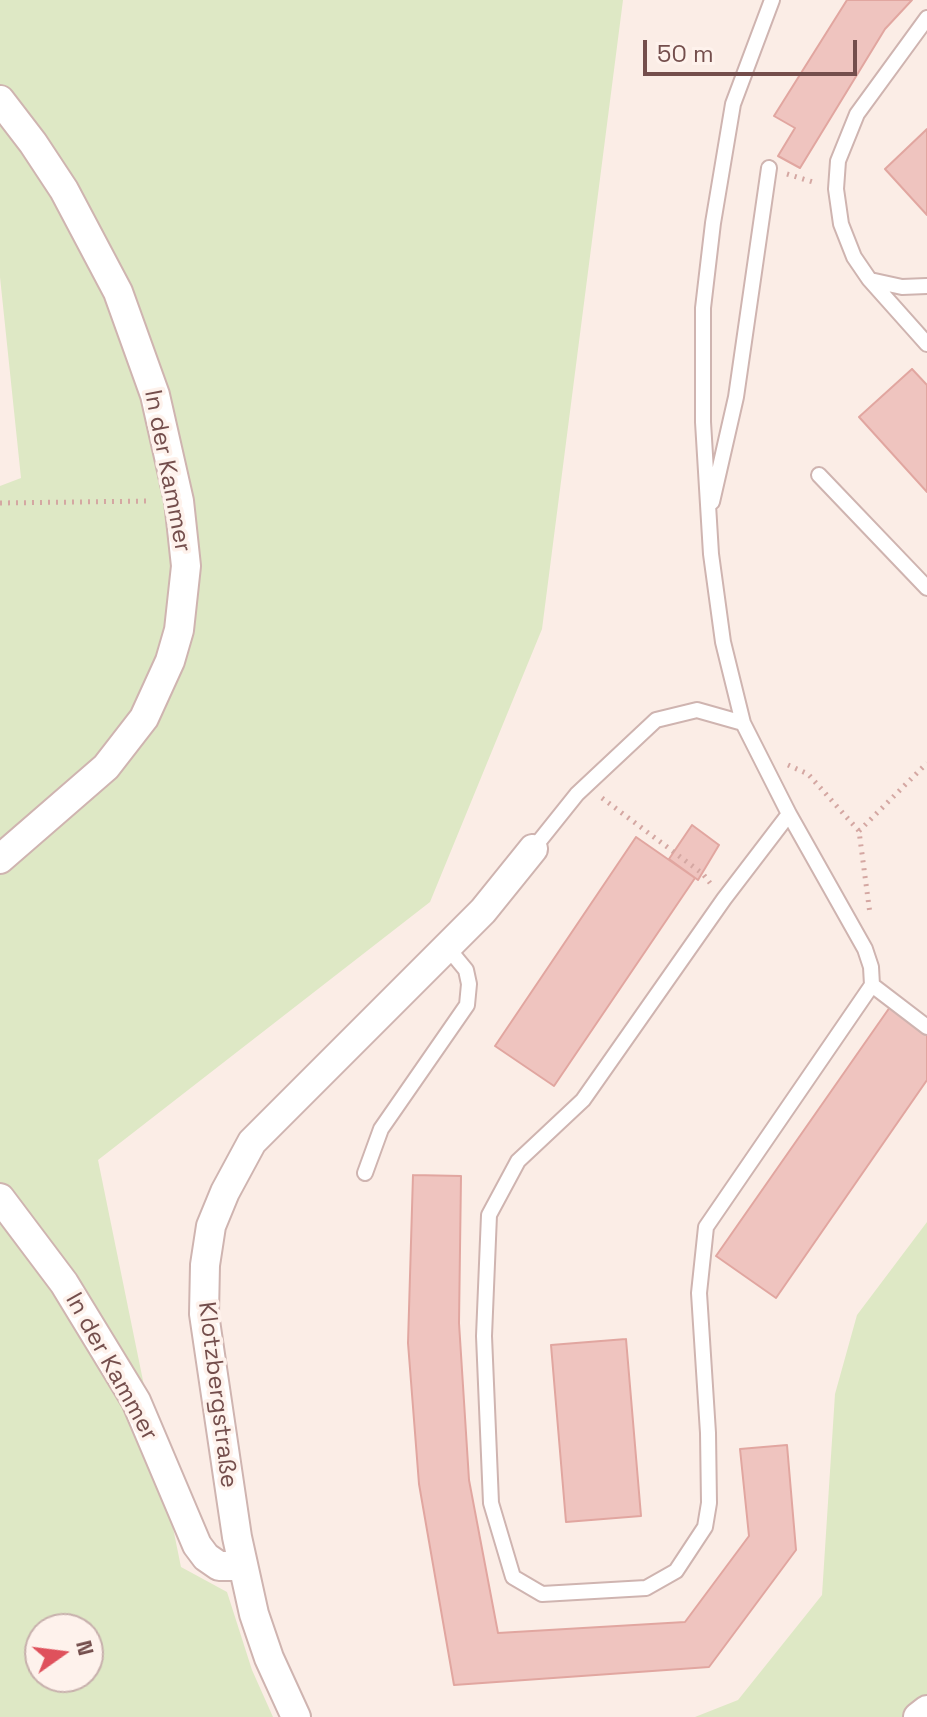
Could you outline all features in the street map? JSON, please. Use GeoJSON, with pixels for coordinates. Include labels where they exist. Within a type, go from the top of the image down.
{"type":"FeatureCollection","features":[{"type":"Feature","properties":{"kind":"street","name":"In der Kammer"},"geometry":{"type":"LineString","coordinates":[[0,100],[64,190],[118,292],[155,395],[179,501],[186,566],[179,630],[159,690],[126,744],[106,767],[0,859]]}},
{"type":"Feature","properties":{"kind":"street","name":"Klotzbergstraße"},"geometry":{"type":"LineString","coordinates":[[296,1717],[269,1658],[242,1566],[204,1314],[205,1265],[211,1226],[252,1142],[483,911],[533,849]]}},
{"type":"Feature","properties":{"kind":"street","name":"In der Kammer"},"geometry":{"type":"LineString","coordinates":[[0,1198],[64,1283],[136,1401],[197,1545],[206,1557],[219,1566],[242,1566]]}},
{"type":"Feature","properties":{"kind":"street"},"geometry":{"type":"LineString","coordinates":[[918,1717],[927,1710]]}},
{"type":"Feature","properties":{"kind":"lane"},"geometry":{"type":"LineString","coordinates":[[772,0],[733,104],[711,237],[703,308],[703,422],[709,518],[723,642],[743,723],[789,814],[865,949],[871,967],[872,985],[706,1227],[699,1293],[708,1433],[709,1503],[705,1527],[676,1571],[646,1588],[542,1594],[513,1577],[491,1503],[484,1336],[489,1215],[518,1161],[583,1100],[724,899],[789,814]]}},
{"type":"Feature","properties":{"kind":"lane"},"geometry":{"type":"LineString","coordinates":[[927,18],[857,114],[838,161],[836,189],[841,224],[854,257],[869,279],[927,344]]}},
{"type":"Feature","properties":{"kind":"lane"},"geometry":{"type":"LineString","coordinates":[[709,518],[736,397],[769,168]]}},
{"type":"Feature","properties":{"kind":"lane"},"geometry":{"type":"LineString","coordinates":[[869,279],[902,287],[927,286]]}},
{"type":"Feature","properties":{"kind":"lane"},"geometry":{"type":"LineString","coordinates":[[819,475],[927,588]]}},
{"type":"Feature","properties":{"kind":"lane"},"geometry":{"type":"LineString","coordinates":[[533,849],[585,786],[656,720],[697,710],[743,723]]}},
{"type":"Feature","properties":{"kind":"lane"},"geometry":{"type":"LineString","coordinates":[[365,1173],[381,1129],[467,1005],[469,984],[466,970],[447,947]]}},
{"type":"Feature","properties":{"kind":"lane"},"geometry":{"type":"LineString","coordinates":[[872,985],[927,1027]]}},
{"type":"Feature","properties":{"kind":"path"},"geometry":{"type":"LineString","coordinates":[[769,168],[836,189]]}},
{"type":"Feature","properties":{"kind":"path"},"geometry":{"type":"LineString","coordinates":[[0,503],[179,501]]}},
{"type":"Feature","properties":{"kind":"path"},"geometry":{"type":"LineString","coordinates":[[763,761],[787,765],[808,774],[859,831],[874,936],[865,949]]}},
{"type":"Feature","properties":{"kind":"path"},"geometry":{"type":"LineString","coordinates":[[859,831],[927,763]]}},
{"type":"Feature","properties":{"kind":"path"},"geometry":{"type":"LineString","coordinates":[[585,786],[703,874]]}},
{"type":"Feature","properties":{"kind":"green space"},"geometry":{"type":"Polygon","coordinates":[[[0,0],[623,0],[542,629],[430,902],[98,1160],[181,1567],[227,1592],[252,1670],[273,1717],[0,1717],[0,486],[21,478],[0,277],[0,0]]]}},
{"type":"Feature","properties":{"kind":"green space"},"geometry":{"type":"Polygon","coordinates":[[[927,1222],[927,1717],[695,1717],[738,1700],[822,1595],[835,1394],[857,1315],[927,1222]]]}},
{"type":"Feature","properties":{"kind":"building"},"geometry":{"type":"Polygon","coordinates":[[[847,0],[912,0],[885,29],[800,168],[778,156],[795,128],[774,116],[847,0]]]}},
{"type":"Feature","properties":{"kind":"building"},"geometry":{"type":"Polygon","coordinates":[[[927,129],[927,215],[885,169],[927,129]]]}},
{"type":"Feature","properties":{"kind":"building"},"geometry":{"type":"Polygon","coordinates":[[[912,369],[927,385],[927,492],[859,417],[912,369]]]}},
{"type":"Feature","properties":{"kind":"building"},"geometry":{"type":"Polygon","coordinates":[[[692,825],[719,845],[698,880],[669,859],[692,825]]]}},
{"type":"Feature","properties":{"kind":"building"},"geometry":{"type":"Polygon","coordinates":[[[636,837],[695,878],[554,1086],[495,1046],[636,837]]]}},
{"type":"Feature","properties":{"kind":"building"},"geometry":{"type":"Polygon","coordinates":[[[890,1007],[927,1033],[927,1080],[776,1298],[716,1256],[890,1007]]]}},
{"type":"Feature","properties":{"kind":"building"},"geometry":{"type":"Polygon","coordinates":[[[413,1175],[461,1176],[459,1323],[469,1480],[498,1633],[685,1622],[749,1536],[740,1449],[787,1445],[796,1550],[709,1667],[454,1685],[419,1484],[408,1343],[413,1175]]]}},
{"type":"Feature","properties":{"kind":"building"},"geometry":{"type":"Polygon","coordinates":[[[626,1339],[641,1516],[566,1522],[551,1345],[626,1339]]]}}]}
